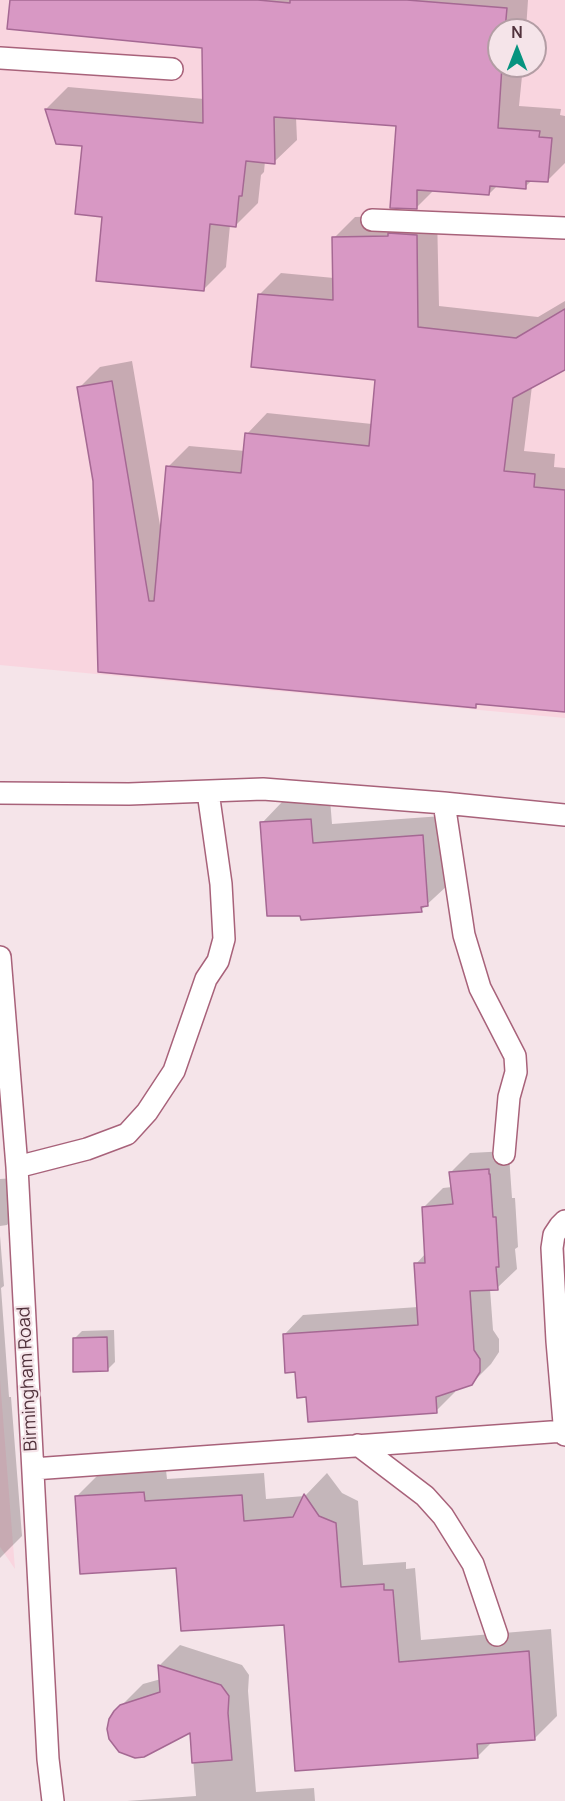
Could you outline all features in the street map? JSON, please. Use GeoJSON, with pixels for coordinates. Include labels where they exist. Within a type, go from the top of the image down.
{"type":"FeatureCollection","features":[{"type":"Feature","properties":{"kind":"lane"},"geometry":{"type":"LineString","coordinates":[[0,58],[172,69]]}},
{"type":"Feature","properties":{"kind":"lane"},"geometry":{"type":"LineString","coordinates":[[372,220],[565,228]]}},
{"type":"Feature","properties":{"kind":"lane"},"geometry":{"type":"LineString","coordinates":[[0,793],[129,794],[263,789],[565,815]]}},
{"type":"Feature","properties":{"kind":"lane"},"geometry":{"type":"LineString","coordinates":[[17,1167],[87,1149],[127,1134],[147,1112],[174,1071],[206,979],[218,961],[224,939],[221,884],[208,792]]}},
{"type":"Feature","properties":{"kind":"lane"},"geometry":{"type":"LineString","coordinates":[[444,803],[464,935],[480,988],[514,1056],[516,1072],[510,1098],[504,1154]]}},
{"type":"Feature","properties":{"kind":"lane","name":"Birmingham Road"},"geometry":{"type":"LineString","coordinates":[[0,957],[17,1167],[52,1801]]}},
{"type":"Feature","properties":{"kind":"lane"},"geometry":{"type":"LineString","coordinates":[[33,1469],[358,1445],[565,1433],[552,1248],[554,1235],[565,1221]]}},
{"type":"Feature","properties":{"kind":"lane"},"geometry":{"type":"LineString","coordinates":[[358,1445],[425,1496],[443,1516],[473,1564],[497,1635]]}},
{"type":"Feature","properties":{"kind":"shaded area"},"geometry":{"type":"Polygon","coordinates":[[[0,0],[565,0],[565,718],[0,665],[0,0]]]}},
{"type":"Feature","properties":{"kind":"shaded area"},"geometry":{"type":"Polygon","coordinates":[[[0,1379],[15,1569],[0,1547],[0,1379]]]}},
{"type":"Feature","properties":{"kind":"building"},"geometry":{"type":"Polygon","coordinates":[[[10,0],[258,0],[290,3],[290,0],[407,0],[507,8],[506,18],[487,18],[487,78],[501,78],[498,128],[540,131],[539,137],[552,138],[548,182],[526,181],[526,189],[490,186],[489,195],[417,190],[417,209],[390,208],[396,126],[274,117],[275,164],[246,161],[236,227],[210,224],[204,291],[96,281],[102,217],[75,214],[82,146],[56,144],[45,109],[203,123],[202,48],[7,29],[10,0]]]}},
{"type":"Feature","properties":{"kind":"building"},"geometry":{"type":"Polygon","coordinates":[[[388,233],[417,235],[418,327],[516,338],[565,309],[565,370],[513,398],[504,471],[535,474],[534,487],[565,490],[565,712],[476,704],[476,708],[98,672],[93,481],[77,387],[112,381],[149,601],[154,601],[166,466],[241,473],[245,433],[369,446],[375,380],[251,367],[258,294],[333,300],[332,237],[388,236],[388,233]]]}},
{"type":"Feature","properties":{"kind":"building"},"geometry":{"type":"Polygon","coordinates":[[[311,819],[313,843],[423,835],[428,906],[421,907],[422,912],[301,920],[300,916],[267,916],[260,822],[311,819]]]}},
{"type":"Feature","properties":{"kind":"building"},"geometry":{"type":"Polygon","coordinates":[[[489,1169],[493,1217],[496,1217],[498,1290],[470,1291],[474,1350],[480,1359],[480,1372],[472,1385],[436,1397],[437,1413],[308,1422],[306,1397],[297,1398],[295,1372],[285,1373],[283,1334],[418,1325],[414,1263],[425,1263],[422,1207],[453,1204],[449,1172],[489,1169]]]}},
{"type":"Feature","properties":{"kind":"building"},"geometry":{"type":"Polygon","coordinates":[[[107,1337],[108,1371],[73,1372],[73,1338],[107,1337]]]}},
{"type":"Feature","properties":{"kind":"building"},"geometry":{"type":"Polygon","coordinates":[[[144,1492],[145,1501],[242,1495],[244,1521],[293,1517],[304,1494],[319,1516],[336,1523],[341,1587],[384,1584],[384,1590],[393,1590],[399,1662],[529,1651],[535,1740],[477,1744],[478,1758],[295,1771],[284,1625],[181,1631],[176,1568],[80,1574],[75,1496],[144,1492]]]}},
{"type":"Feature","properties":{"kind":"building"},"geometry":{"type":"Polygon","coordinates":[[[158,1665],[221,1685],[229,1696],[232,1760],[192,1763],[190,1733],[144,1757],[135,1758],[119,1752],[109,1739],[107,1729],[109,1719],[120,1705],[160,1692],[158,1665]]]}}]}
